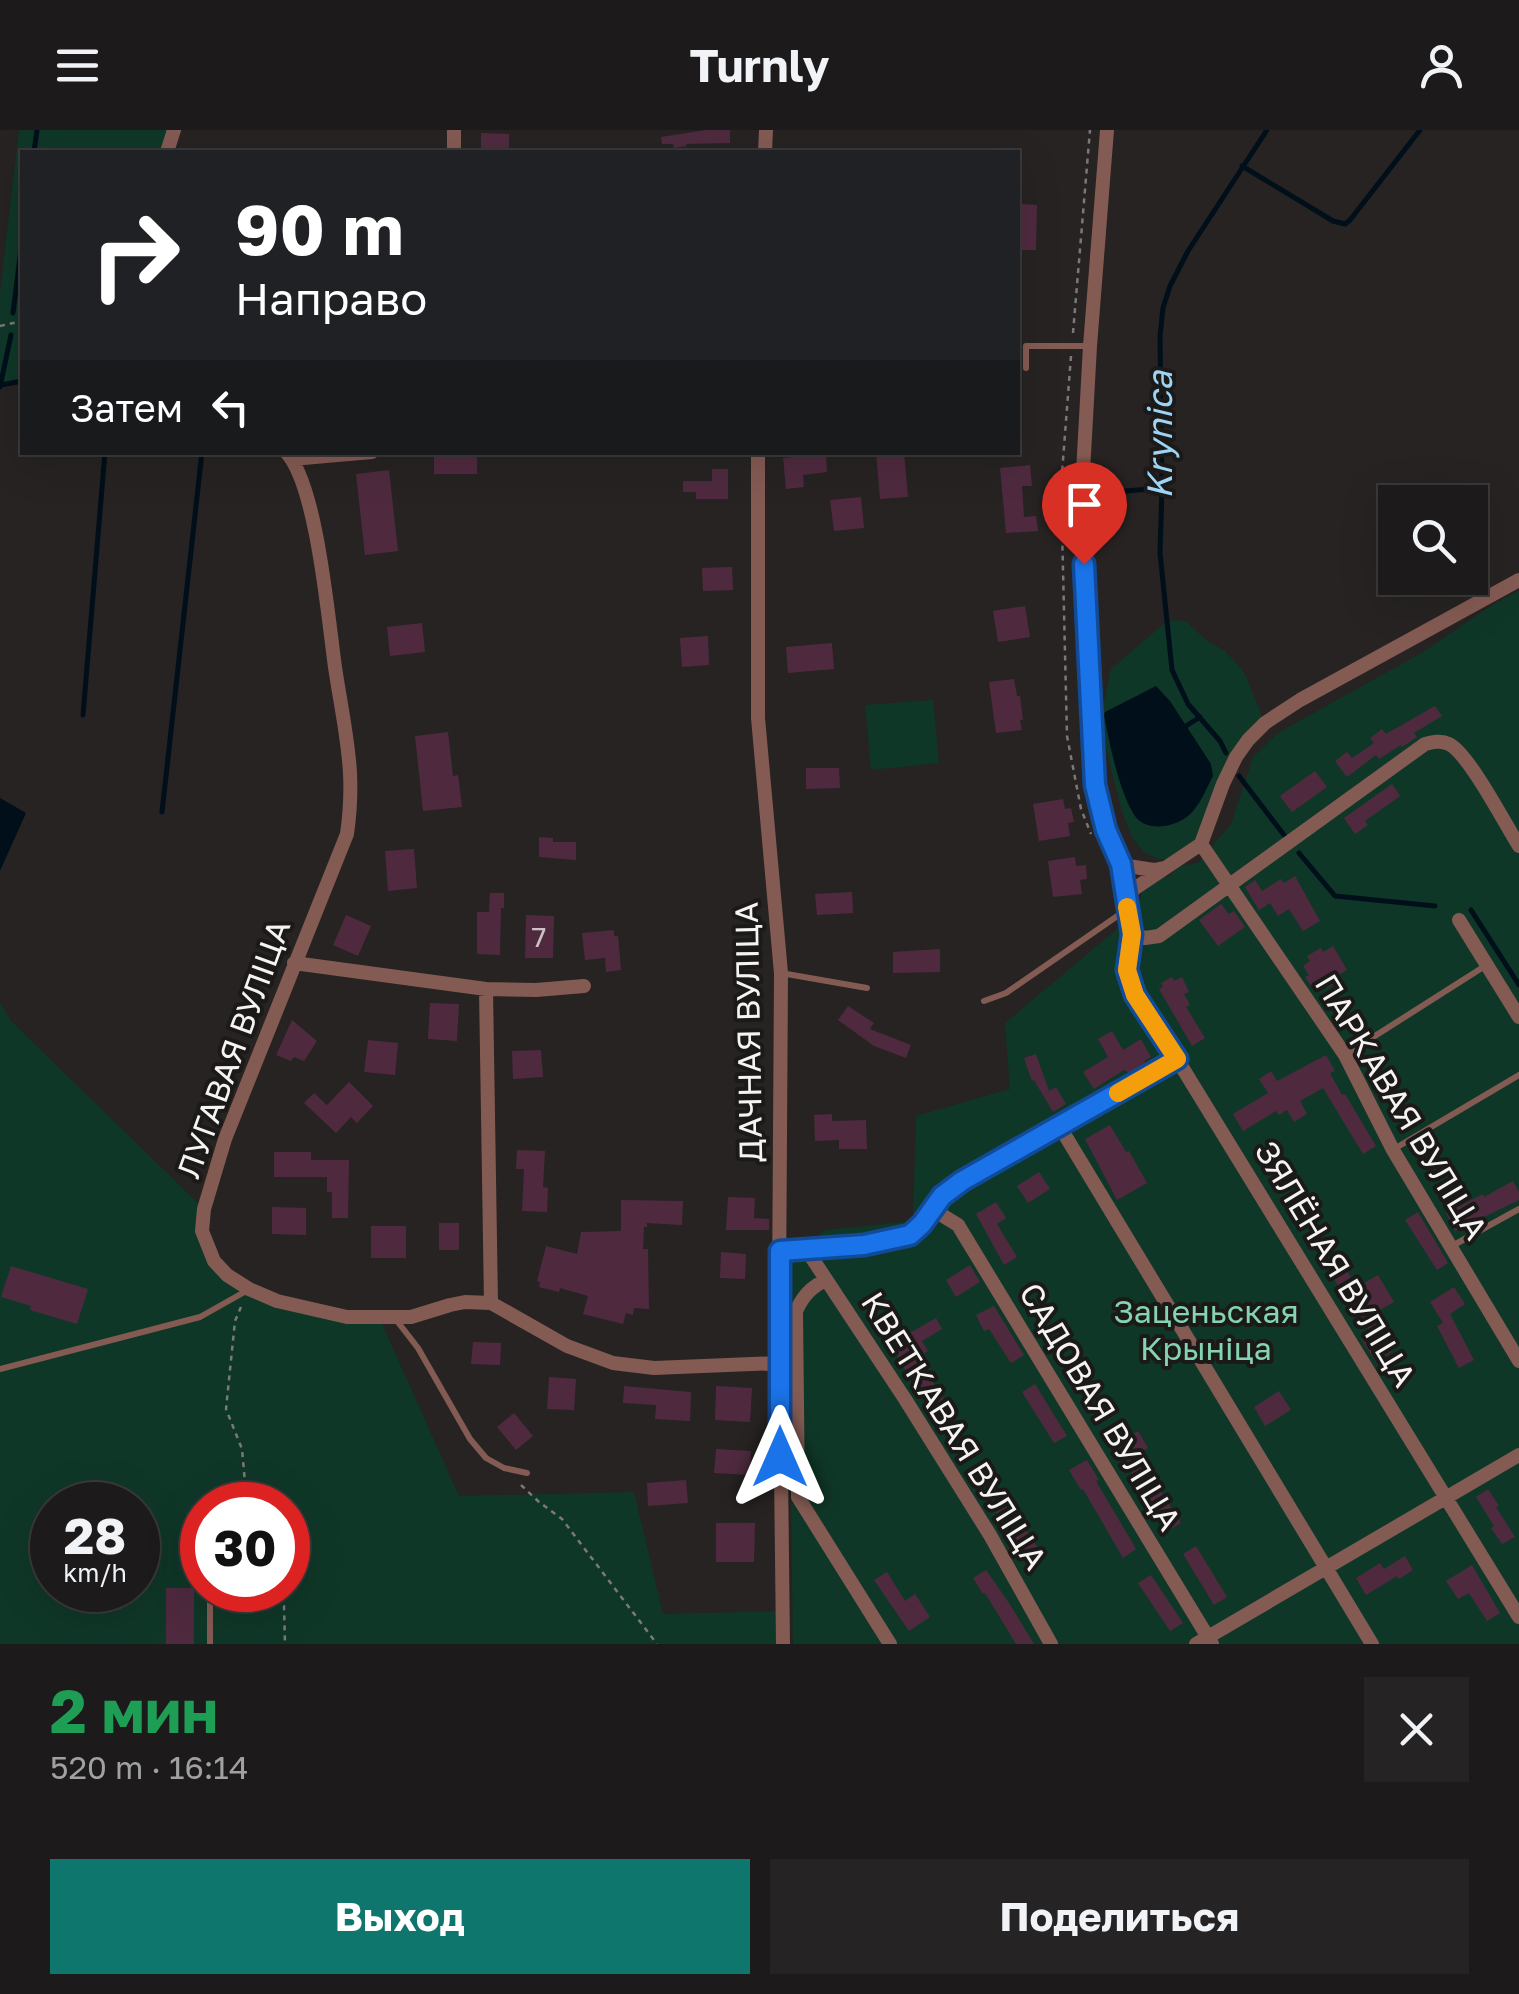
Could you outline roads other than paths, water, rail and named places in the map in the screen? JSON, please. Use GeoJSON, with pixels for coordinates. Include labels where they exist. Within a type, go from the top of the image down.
{"type":"FeatureCollection","features":[{"type":"Feature","properties":{"kind":"street","name":"ЗЯЛЁНАЯ ВУЛІЦА"},"geometry":{"type":"LineString","coordinates":[[1107,130],[1082,490],[1085,618],[1095,785],[1106,830],[1121,864],[1132,934],[1127,970],[1135,995],[1519,1616]]}},
{"type":"Feature","properties":{"kind":"street","name":"ДАЧНАЯ ВУЛІЦА"},"geometry":{"type":"LineString","coordinates":[[758,455],[758,718],[781,972],[783,1644]]}},
{"type":"Feature","properties":{"kind":"street","name":"ЛУГАВАЯ ВУЛІЦА"},"geometry":{"type":"LineString","coordinates":[[289,456],[314,525],[351,790],[346,834],[225,1138],[204,1209],[202,1231],[214,1261],[228,1275],[276,1302],[347,1317],[411,1318],[465,1302],[491,1303]]}},
{"type":"Feature","properties":{"kind":"street"},"geometry":{"type":"LineString","coordinates":[[1126,902],[1201,844],[1236,757],[1265,723],[1519,580]]}},
{"type":"Feature","properties":{"kind":"street"},"geometry":{"type":"LineString","coordinates":[[1132,934],[1159,936],[1425,744],[1447,742],[1462,754],[1519,846]]}},
{"type":"Feature","properties":{"kind":"street","name":"ПАРКАВАЯ ВУЛІЦА"},"geometry":{"type":"LineString","coordinates":[[1201,844],[1345,1055],[1393,1150],[1514,1342],[1519,1361]]}},
{"type":"Feature","properties":{"kind":"street"},"geometry":{"type":"LineString","coordinates":[[1121,864],[1154,870],[1166,868]]}},
{"type":"Feature","properties":{"kind":"street"},"geometry":{"type":"LineString","coordinates":[[1459,920],[1519,1017]]}},
{"type":"Feature","properties":{"kind":"street"},"geometry":{"type":"LineString","coordinates":[[294,962],[486,989],[584,986]]}},
{"type":"Feature","properties":{"kind":"street"},"geometry":{"type":"LineString","coordinates":[[486,989],[491,1303],[566,1346],[634,1368],[780,1362]]}},
{"type":"Feature","properties":{"kind":"street"},"geometry":{"type":"LineString","coordinates":[[780,1251],[864,1245],[910,1235],[942,1196],[962,1181],[1177,1059]]}},
{"type":"Feature","properties":{"kind":"street"},"geometry":{"type":"LineString","coordinates":[[1060,1127],[1372,1644]]}},
{"type":"Feature","properties":{"kind":"street","name":"САДОВАЯ ВУЛІЦА"},"geometry":{"type":"LineString","coordinates":[[932,1209],[958,1226],[1205,1642]]}},
{"type":"Feature","properties":{"kind":"street","name":"КВЕТКАВАЯ ВУЛІЦА"},"geometry":{"type":"LineString","coordinates":[[806,1250],[990,1534],[1051,1644]]}},
{"type":"Feature","properties":{"kind":"street"},"geometry":{"type":"LineString","coordinates":[[826,1280],[813,1286],[802,1299],[794,1320],[798,1497],[890,1644]]}},
{"type":"Feature","properties":{"kind":"street"},"geometry":{"type":"LineString","coordinates":[[1205,1642],[1519,1455]]}},
{"type":"Feature","properties":{"kind":"lane"},"geometry":{"type":"LineString","coordinates":[[1026,368],[1026,346],[1090,346]]}},
{"type":"Feature","properties":{"kind":"lane"},"geometry":{"type":"LineString","coordinates":[[984,1001],[1006,993],[1126,902]]}},
{"type":"Feature","properties":{"kind":"lane"},"geometry":{"type":"LineString","coordinates":[[1345,1055],[1486,965]]}},
{"type":"Feature","properties":{"kind":"lane"},"geometry":{"type":"LineString","coordinates":[[781,972],[868,988]]}},
{"type":"Feature","properties":{"kind":"lane"},"geometry":{"type":"LineString","coordinates":[[1393,1150],[1519,1075]]}},
{"type":"Feature","properties":{"kind":"lane"},"geometry":{"type":"LineString","coordinates":[[1452,1246],[1519,1209]]}},
{"type":"Feature","properties":{"kind":"lane"},"geometry":{"type":"LineString","coordinates":[[0,1369],[200,1318],[249,1289]]}},
{"type":"Feature","properties":{"kind":"lane"},"geometry":{"type":"LineString","coordinates":[[394,1317],[418,1348],[470,1439],[486,1458],[504,1468],[528,1473]]}},
{"type":"Feature","properties":{"kind":"lane"},"geometry":{"type":"LineString","coordinates":[[210,1612],[210,1644]]}},
{"type":"Feature","properties":{"kind":"water"},"geometry":{"type":"Polygon","coordinates":[[[1156,686],[1211,764],[1213,776],[1188,816],[1175,823],[1151,826],[1138,819],[1128,803],[1104,715],[1156,686]]]}},
{"type":"Feature","properties":{"kind":"water"},"geometry":{"type":"Polygon","coordinates":[[[0,798],[26,813],[0,871],[0,798]]]}},
{"type":"Feature","properties":{"kind":"waterway"},"geometry":{"type":"LineString","coordinates":[[34,150],[37,130]]}},
{"type":"Feature","properties":{"kind":"waterway","name":"Krynica"},"geometry":{"type":"LineString","coordinates":[[1226,753],[1188,704],[1172,670],[1160,553],[1160,336],[1170,286],[1188,251],[1267,130]]}},
{"type":"Feature","properties":{"kind":"waterway"},"geometry":{"type":"LineString","coordinates":[[1242,166],[1333,221],[1345,224],[1420,130]]}},
{"type":"Feature","properties":{"kind":"waterway"},"geometry":{"type":"LineString","coordinates":[[13,313],[20,257]]}},
{"type":"Feature","properties":{"kind":"waterway"},"geometry":{"type":"LineString","coordinates":[[0,387],[11,335]]}},
{"type":"Feature","properties":{"kind":"waterway"},"geometry":{"type":"LineString","coordinates":[[1,385],[20,381]]}},
{"type":"Feature","properties":{"kind":"waterway"},"geometry":{"type":"LineString","coordinates":[[83,715],[105,455]]}},
{"type":"Feature","properties":{"kind":"waterway"},"geometry":{"type":"LineString","coordinates":[[162,812],[202,455]]}},
{"type":"Feature","properties":{"kind":"waterway"},"geometry":{"type":"LineString","coordinates":[[1102,493],[1162,488]]}},
{"type":"Feature","properties":{"kind":"waterway"},"geometry":{"type":"LineString","coordinates":[[1186,726],[1200,717]]}},
{"type":"Feature","properties":{"kind":"waterway","name":"Krynica"},"geometry":{"type":"LineString","coordinates":[[1239,776],[1284,835]]}},
{"type":"Feature","properties":{"kind":"waterway","name":"Krynica"},"geometry":{"type":"LineString","coordinates":[[1299,853],[1335,896],[1435,906]]}},
{"type":"Feature","properties":{"kind":"waterway","name":"Krynica"},"geometry":{"type":"LineString","coordinates":[[1471,910],[1519,985]]}},
{"type":"Feature","properties":{"kind":"park label","name":"Заценьская Крыніца"},"geometry":{"type":"Point","coordinates":[1206,1330]}}]}
